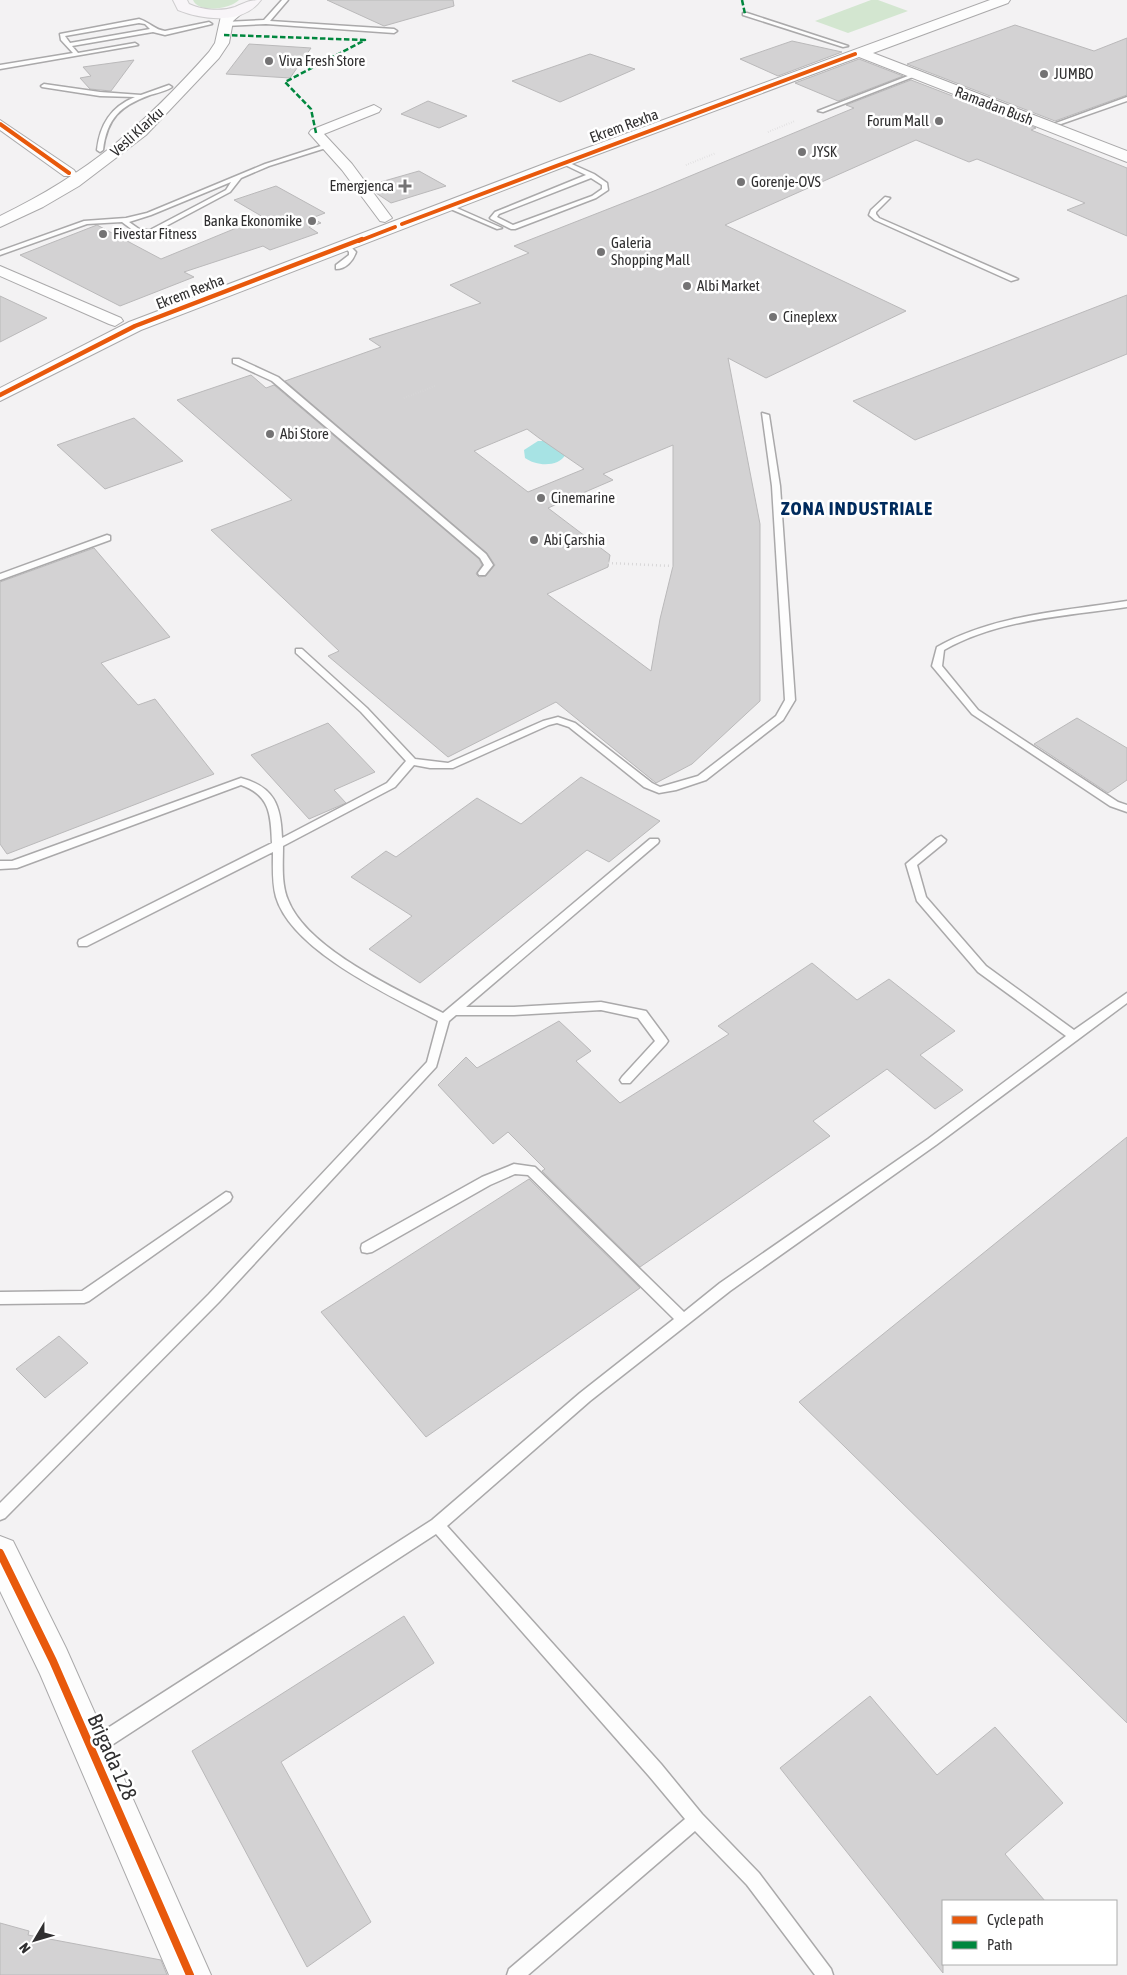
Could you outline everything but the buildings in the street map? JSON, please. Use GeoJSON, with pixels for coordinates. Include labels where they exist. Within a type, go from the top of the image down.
{"type":"FeatureCollection","features":[{"type":"Feature","properties":{"kind":"main road"},"geometry":{"type":"LineString","coordinates":[[179,1],[183,7],[198,12],[219,13],[240,9],[254,0]]}},
{"type":"Feature","properties":{"kind":"street","name":"Ekrem Rexha"},"geometry":{"type":"LineString","coordinates":[[0,395],[135,326],[347,246],[391,221],[448,206],[853,50],[969,0]]}},
{"type":"Feature","properties":{"kind":"street","name":"Ekrem Rexha"},"geometry":{"type":"LineString","coordinates":[[0,380],[115,321],[853,50],[1003,0]]}},
{"type":"Feature","properties":{"kind":"street"},"geometry":{"type":"LineString","coordinates":[[225,24],[230,14],[240,9]]}},
{"type":"Feature","properties":{"kind":"street"},"geometry":{"type":"LineString","coordinates":[[198,12],[208,20],[209,24]]}},
{"type":"Feature","properties":{"kind":"street","name":"Vesli Klarku"},"geometry":{"type":"LineString","coordinates":[[0,211],[29,197],[69,173],[123,132],[199,56],[209,24]]}},
{"type":"Feature","properties":{"kind":"street","name":"Vesli Klarku"},"geometry":{"type":"LineString","coordinates":[[0,222],[36,206],[109,157],[141,132],[214,55],[222,43],[225,24]]}},
{"type":"Feature","properties":{"kind":"street","name":"Ramadan Bush"},"geometry":{"type":"LineString","coordinates":[[853,50],[1127,156]]}},
{"type":"Feature","properties":{"kind":"street"},"geometry":{"type":"LineString","coordinates":[[374,109],[316,133],[348,167],[391,221]]}},
{"type":"Feature","properties":{"kind":"street"},"geometry":{"type":"LineString","coordinates":[[0,124],[69,173]]}},
{"type":"Feature","properties":{"kind":"street"},"geometry":{"type":"LineString","coordinates":[[0,270],[115,321]]}},
{"type":"Feature","properties":{"kind":"street","name":"Brigada 128"},"geometry":{"type":"LineString","coordinates":[[0,1553],[53,1662],[190,1975]]}},
{"type":"Feature","properties":{"kind":"lane"},"geometry":{"type":"LineString","coordinates":[[266,22],[285,0]]}},
{"type":"Feature","properties":{"kind":"lane"},"geometry":{"type":"LineString","coordinates":[[744,14],[853,50]]}},
{"type":"Feature","properties":{"kind":"lane"},"geometry":{"type":"LineString","coordinates":[[77,55],[62,35],[139,21],[147,23],[156,32],[165,33],[209,24]]}},
{"type":"Feature","properties":{"kind":"lane"},"geometry":{"type":"LineString","coordinates":[[225,24],[266,22],[394,31]]}},
{"type":"Feature","properties":{"kind":"lane"},"geometry":{"type":"LineString","coordinates":[[68,45],[153,30]]}},
{"type":"Feature","properties":{"kind":"lane"},"geometry":{"type":"LineString","coordinates":[[0,67],[135,45]]}},
{"type":"Feature","properties":{"kind":"lane"},"geometry":{"type":"LineString","coordinates":[[821,111],[915,75]]}},
{"type":"Feature","properties":{"kind":"lane"},"geometry":{"type":"LineString","coordinates":[[44,86],[100,94],[144,96]]}},
{"type":"Feature","properties":{"kind":"lane"},"geometry":{"type":"LineString","coordinates":[[100,150],[100,136],[111,115],[121,106],[169,87]]}},
{"type":"Feature","properties":{"kind":"lane"},"geometry":{"type":"LineString","coordinates":[[1059,123],[1127,99]]}},
{"type":"Feature","properties":{"kind":"lane"},"geometry":{"type":"LineString","coordinates":[[0,253],[86,222],[126,220],[149,214],[240,176],[327,146]]}},
{"type":"Feature","properties":{"kind":"lane"},"geometry":{"type":"LineString","coordinates":[[448,206],[501,229],[513,228],[594,197],[605,190],[605,184],[592,175],[562,162]]}},
{"type":"Feature","properties":{"kind":"lane"},"geometry":{"type":"LineString","coordinates":[[513,228],[493,218],[494,215],[592,175]]}},
{"type":"Feature","properties":{"kind":"lane"},"geometry":{"type":"LineString","coordinates":[[126,220],[125,222],[130,226],[144,232],[151,232],[228,191],[240,176]]}},
{"type":"Feature","properties":{"kind":"lane"},"geometry":{"type":"LineString","coordinates":[[888,198],[872,211],[872,215],[877,219],[1014,279]]}},
{"type":"Feature","properties":{"kind":"lane"},"geometry":{"type":"LineString","coordinates":[[339,267],[349,261],[352,256],[353,252],[347,246]]}},
{"type":"Feature","properties":{"kind":"lane"},"geometry":{"type":"LineString","coordinates":[[236,361],[275,379],[483,556],[489,565],[482,573]]}},
{"type":"Feature","properties":{"kind":"lane"},"geometry":{"type":"LineString","coordinates":[[300,651],[364,710],[412,761],[430,765],[449,766],[546,723],[558,720],[572,725],[648,785],[659,790],[672,788],[702,778],[780,718],[790,700],[776,486],[765,416]]}},
{"type":"Feature","properties":{"kind":"lane"},"geometry":{"type":"LineString","coordinates":[[0,577],[107,538]]}},
{"type":"Feature","properties":{"kind":"lane"},"geometry":{"type":"LineString","coordinates":[[1127,604],[1027,619],[961,636],[940,649],[937,666],[975,712],[1098,794],[1127,809]]}},
{"type":"Feature","properties":{"kind":"lane"},"geometry":{"type":"LineString","coordinates":[[84,943],[391,785],[412,761]]}},
{"type":"Feature","properties":{"kind":"lane"},"geometry":{"type":"LineString","coordinates":[[0,865],[13,865],[241,781],[256,786],[265,792],[275,810],[282,898],[296,925],[351,968],[449,1015],[601,1006],[642,1014],[662,1041],[626,1080]]}},
{"type":"Feature","properties":{"kind":"lane"},"geometry":{"type":"LineString","coordinates":[[940,840],[911,864],[921,898],[982,969],[1074,1036]]}},
{"type":"Feature","properties":{"kind":"lane"},"geometry":{"type":"LineString","coordinates":[[0,1513],[214,1298],[432,1064],[449,1015],[654,841]]}},
{"type":"Feature","properties":{"kind":"lane"},"geometry":{"type":"LineString","coordinates":[[91,1749],[437,1525],[584,1397],[725,1287],[932,1142],[1127,997]]}},
{"type":"Feature","properties":{"kind":"lane"},"geometry":{"type":"LineString","coordinates":[[367,1248],[486,1181],[514,1168],[531,1170],[684,1320]]}},
{"type":"Feature","properties":{"kind":"lane"},"geometry":{"type":"LineString","coordinates":[[0,1298],[84,1297],[226,1197]]}},
{"type":"Feature","properties":{"kind":"lane"},"geometry":{"type":"LineString","coordinates":[[437,1525],[655,1770],[696,1820],[753,1880],[825,1975]]}},
{"type":"Feature","properties":{"kind":"lane"},"geometry":{"type":"LineString","coordinates":[[515,1975],[696,1820]]}},
{"type":"Feature","properties":{"kind":"path"},"geometry":{"type":"LineString","coordinates":[[768,132],[795,121]]}},
{"type":"Feature","properties":{"kind":"path"},"geometry":{"type":"LineString","coordinates":[[686,165],[716,153]]}},
{"type":"Feature","properties":{"kind":"path"},"geometry":{"type":"LineString","coordinates":[[404,398],[434,386]]}},
{"type":"Feature","properties":{"kind":"path"},"geometry":{"type":"LineString","coordinates":[[608,563],[673,566]]}},
{"type":"Feature","properties":{"kind":"green space"},"geometry":{"type":"Polygon","coordinates":[[[193,0],[239,0],[229,6],[208,9],[196,4],[193,0]]]}},
{"type":"Feature","properties":{"kind":"green space"},"geometry":{"type":"Polygon","coordinates":[[[871,0],[878,0],[908,11],[848,33],[815,21],[871,0]]]}},
{"type":"Feature","properties":{"kind":"water"},"geometry":{"type":"Polygon","coordinates":[[[538,441],[545,441],[566,454],[558,462],[552,464],[530,461],[525,458],[524,450],[538,441]]]}},
{"type":"Feature","properties":{"kind":"marked path"},"geometry":{"type":"LineString","coordinates":[[742,0],[745,14]]}},
{"type":"Feature","properties":{"kind":"marked path"},"geometry":{"type":"LineString","coordinates":[[224,35],[365,40],[285,82],[311,109],[316,133]]}},
{"type":"Feature","properties":{"kind":"cycle path"},"geometry":{"type":"LineString","coordinates":[[402,224],[855,54]]}},
{"type":"Feature","properties":{"kind":"cycle path"},"geometry":{"type":"LineString","coordinates":[[0,124],[69,173]]}},
{"type":"Feature","properties":{"kind":"cycle path"},"geometry":{"type":"LineString","coordinates":[[0,395],[135,326],[395,227]]}},
{"type":"Feature","properties":{"kind":"cycle path"},"geometry":{"type":"LineString","coordinates":[[0,1553],[53,1661],[190,1975]]}},
{"type":"Feature","properties":{"kind":"place","name":"Viva Fresh Store"},"geometry":{"type":"Point","coordinates":[269,61]}},
{"type":"Feature","properties":{"kind":"place","name":"JUMBO"},"geometry":{"type":"Point","coordinates":[1044,74]}},
{"type":"Feature","properties":{"kind":"place","name":"Forum Mall"},"geometry":{"type":"Point","coordinates":[939,121]}},
{"type":"Feature","properties":{"kind":"place","name":"JYSK"},"geometry":{"type":"Point","coordinates":[802,152]}},
{"type":"Feature","properties":{"kind":"place","name":"Gorenje-OVS"},"geometry":{"type":"Point","coordinates":[741,182]}},
{"type":"Feature","properties":{"kind":"place","name":"Emergjenca"},"geometry":{"type":"Point","coordinates":[405,186]}},
{"type":"Feature","properties":{"kind":"place","name":"Banka Ekonomike"},"geometry":{"type":"Point","coordinates":[312,221]}},
{"type":"Feature","properties":{"kind":"place","name":"Fivestar Fitness"},"geometry":{"type":"Point","coordinates":[103,234]}},
{"type":"Feature","properties":{"kind":"place","name":"Galeria Shopping Mall"},"geometry":{"type":"Point","coordinates":[601,252]}},
{"type":"Feature","properties":{"kind":"place","name":"Albi Market"},"geometry":{"type":"Point","coordinates":[687,286]}},
{"type":"Feature","properties":{"kind":"place","name":"Cineplexx"},"geometry":{"type":"Point","coordinates":[773,317]}},
{"type":"Feature","properties":{"kind":"place","name":"Abi Store"},"geometry":{"type":"Point","coordinates":[270,434]}},
{"type":"Feature","properties":{"kind":"place","name":"Cinemarine"},"geometry":{"type":"Point","coordinates":[541,498]}},
{"type":"Feature","properties":{"kind":"place","name":"Abi Çarshia"},"geometry":{"type":"Point","coordinates":[534,540]}},
{"type":"Feature","properties":{"kind":"district","name":"ZONA INDUSTRIALE"},"geometry":{"type":"Point","coordinates":[857,508]}}]}
